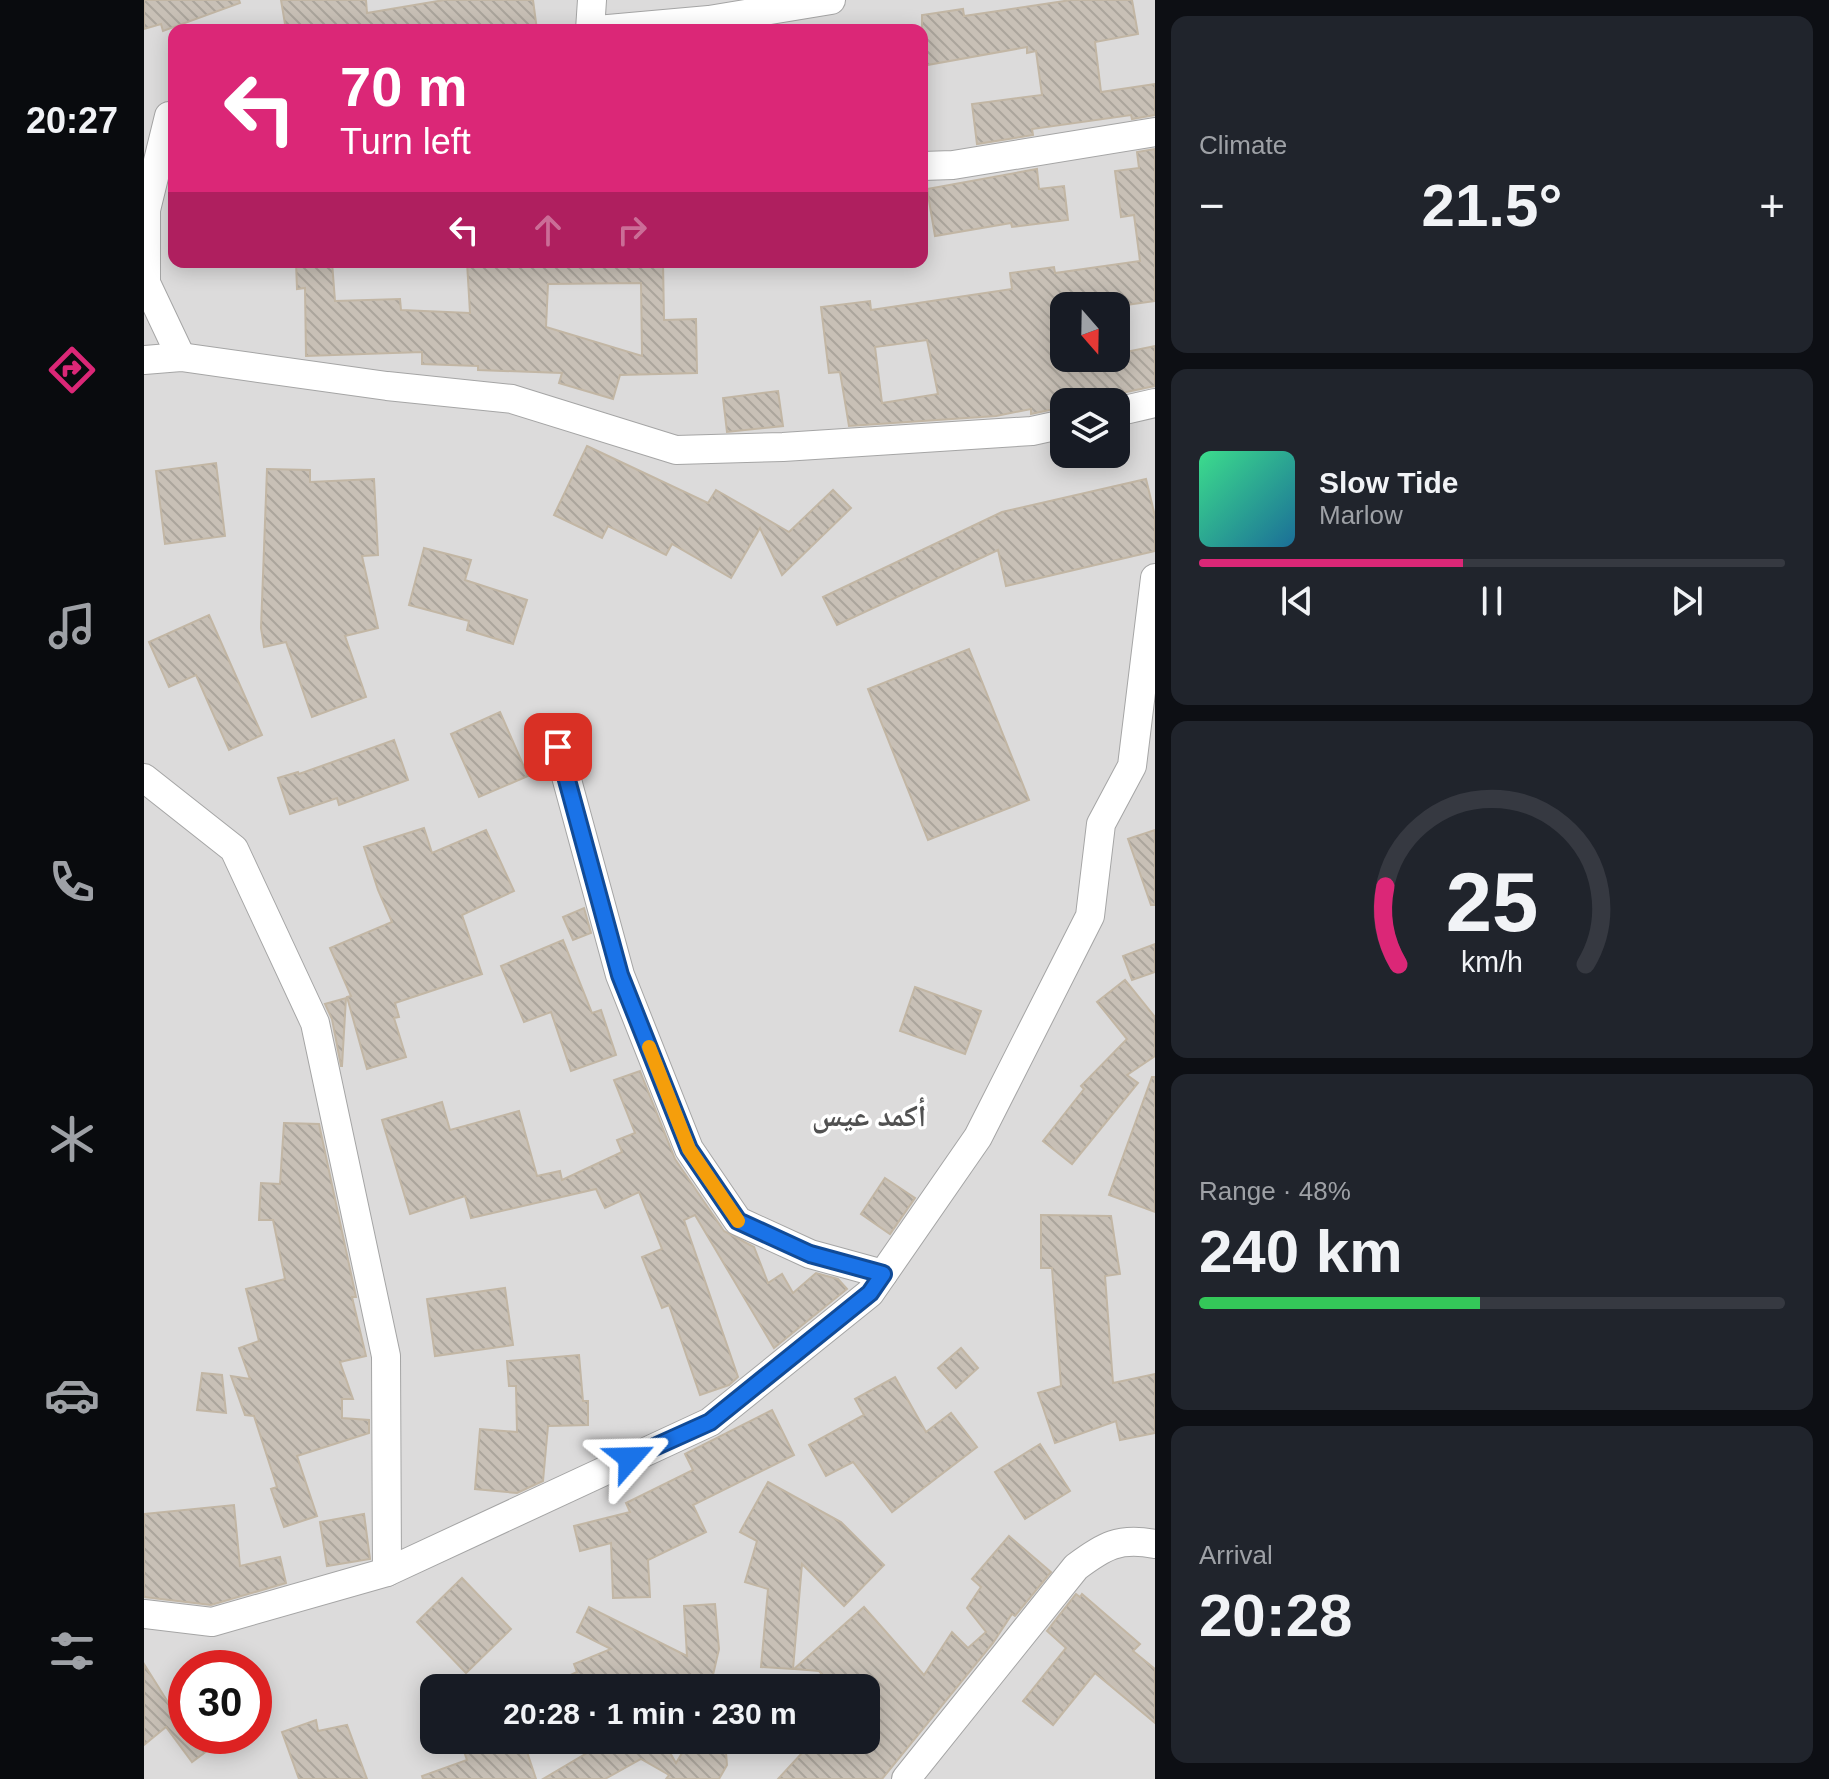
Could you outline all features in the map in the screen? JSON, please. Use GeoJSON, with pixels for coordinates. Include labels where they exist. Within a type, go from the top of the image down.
{"type":"FeatureCollection","features":[{"type":"Feature","properties":{"kind":"street"},"geometry":{"type":"LineString","coordinates":[[590,24],[592,0]]}},
{"type":"Feature","properties":{"kind":"street"},"geometry":{"type":"LineString","coordinates":[[664,24],[709,20],[831,0]]}},
{"type":"Feature","properties":{"kind":"street"},"geometry":{"type":"LineString","coordinates":[[162,117],[146,210],[146,283],[181,357]]}},
{"type":"Feature","properties":{"kind":"street"},"geometry":{"type":"LineString","coordinates":[[928,166],[953,165],[1155,132]]}},
{"type":"Feature","properties":{"kind":"street"},"geometry":{"type":"LineString","coordinates":[[144,360],[181,357],[387,386],[512,399],[676,450],[783,447],[1032,431],[1050,427]]}},
{"type":"Feature","properties":{"kind":"street"},"geometry":{"type":"LineString","coordinates":[[1130,409],[1155,403]]}},
{"type":"Feature","properties":{"kind":"street"},"geometry":{"type":"LineString","coordinates":[[144,1614],[212,1622],[387,1572],[710,1422],[870,1293],[978,1137],[1090,916],[1101,824],[1132,766],[1148,710],[1155,578]]}},
{"type":"Feature","properties":{"kind":"street"},"geometry":{"type":"LineString","coordinates":[[558,747],[620,975],[689,1149],[738,1221],[810,1254],[883,1274]]}},
{"type":"Feature","properties":{"kind":"street"},"geometry":{"type":"LineString","coordinates":[[144,778],[234,849],[315,1023],[386,1356],[387,1572]]}},
{"type":"Feature","properties":{"kind":"street"},"geometry":{"type":"LineString","coordinates":[[906,1779],[1076,1567],[1103,1547],[1136,1540],[1155,1544]]}},
{"type":"Feature","properties":{"kind":"shaded area"},"geometry":{"type":"Polygon","coordinates":[[[144,0],[1155,0],[1155,1779],[144,1779],[144,0]]]}},
{"type":"Feature","properties":{"kind":"building"},"geometry":{"type":"Polygon","coordinates":[[[144,0],[239,0],[240,3],[182,24],[168,24],[168,29],[163,31],[161,24],[144,29],[144,0]]]}},
{"type":"Feature","properties":{"kind":"building"},"geometry":{"type":"Polygon","coordinates":[[[281,0],[366,0],[367,13],[444,0],[533,0],[536,24],[285,24],[281,0]]]}},
{"type":"Feature","properties":{"kind":"building"},"geometry":{"type":"Polygon","coordinates":[[[1071,0],[1132,0],[1138,34],[1095,42],[1101,92],[1155,84],[1155,115],[1132,119],[1131,115],[1032,129],[1033,135],[977,144],[972,104],[1042,95],[1036,51],[1027,53],[1027,47],[928,65],[928,24],[922,24],[922,15],[963,9],[964,16],[1071,0]]]}},
{"type":"Feature","properties":{"kind":"building"},"geometry":{"type":"Polygon","coordinates":[[[1155,149],[1155,301],[1130,304],[1130,292],[1050,292],[1050,372],[1130,372],[1130,351],[1155,346],[1155,386],[1130,391],[1130,388],[1050,388],[1050,410],[1031,414],[1031,409],[996,416],[849,426],[840,372],[829,373],[821,307],[870,301],[871,310],[1012,289],[1010,273],[1054,267],[1055,273],[1140,261],[1134,215],[1121,217],[1115,171],[1139,168],[1137,152],[1155,149]],[[927,340],[875,347],[882,403],[938,394],[927,340]]]}},
{"type":"Feature","properties":{"kind":"building"},"geometry":{"type":"Polygon","coordinates":[[[1037,169],[1039,189],[1064,186],[1068,220],[1012,227],[1011,223],[935,236],[928,189],[1037,169]]]}},
{"type":"Feature","properties":{"kind":"building"},"geometry":{"type":"Polygon","coordinates":[[[296,268],[332,268],[335,301],[400,299],[401,310],[470,313],[467,268],[663,268],[664,320],[696,319],[697,373],[620,375],[613,399],[559,383],[562,373],[422,364],[422,352],[306,356],[305,288],[297,289],[296,268]],[[641,283],[548,284],[546,327],[642,356],[641,283]]]}},
{"type":"Feature","properties":{"kind":"building"},"geometry":{"type":"Polygon","coordinates":[[[778,391],[783,426],[727,432],[723,398],[778,391]]]}},
{"type":"Feature","properties":{"kind":"building"},"geometry":{"type":"Polygon","coordinates":[[[587,446],[708,503],[716,490],[789,532],[833,490],[851,508],[782,575],[760,528],[731,578],[672,544],[666,555],[608,526],[602,538],[554,515],[587,446]]]}},
{"type":"Feature","properties":{"kind":"building"},"geometry":{"type":"Polygon","coordinates":[[[216,463],[225,536],[165,544],[156,471],[216,463]]]}},
{"type":"Feature","properties":{"kind":"building"},"geometry":{"type":"Polygon","coordinates":[[[267,469],[310,470],[310,482],[374,479],[378,555],[362,556],[378,628],[345,636],[366,697],[312,717],[286,642],[264,647],[261,628],[267,469]]]}},
{"type":"Feature","properties":{"kind":"building"},"geometry":{"type":"Polygon","coordinates":[[[1146,479],[1155,516],[1155,551],[1006,586],[998,550],[837,625],[823,597],[1002,512],[1146,479]]]}},
{"type":"Feature","properties":{"kind":"building"},"geometry":{"type":"Polygon","coordinates":[[[424,548],[471,560],[465,580],[527,600],[513,644],[467,630],[469,621],[409,605],[424,548]]]}},
{"type":"Feature","properties":{"kind":"building"},"geometry":{"type":"Polygon","coordinates":[[[209,615],[262,735],[229,750],[196,675],[169,687],[149,642],[209,615]]]}},
{"type":"Feature","properties":{"kind":"building"},"geometry":{"type":"Polygon","coordinates":[[[969,649],[1029,800],[928,840],[868,689],[969,649]]]}},
{"type":"Feature","properties":{"kind":"building"},"geometry":{"type":"Polygon","coordinates":[[[500,712],[528,776],[479,797],[451,734],[500,712]]]}},
{"type":"Feature","properties":{"kind":"building"},"geometry":{"type":"Polygon","coordinates":[[[394,740],[408,780],[339,805],[337,798],[290,814],[278,778],[299,774],[394,740]]]}},
{"type":"Feature","properties":{"kind":"building"},"geometry":{"type":"Polygon","coordinates":[[[424,828],[432,853],[486,830],[514,891],[462,915],[482,974],[395,1003],[399,1017],[394,1018],[406,1057],[367,1069],[347,997],[351,996],[330,948],[392,922],[364,847],[424,828]]]}},
{"type":"Feature","properties":{"kind":"building"},"geometry":{"type":"Polygon","coordinates":[[[1155,830],[1155,905],[1151,905],[1128,839],[1155,830]]]}},
{"type":"Feature","properties":{"kind":"building"},"geometry":{"type":"Polygon","coordinates":[[[584,908],[591,933],[573,940],[563,917],[584,908]]]}},
{"type":"Feature","properties":{"kind":"building"},"geometry":{"type":"Polygon","coordinates":[[[563,940],[592,1013],[601,1010],[616,1055],[571,1071],[551,1012],[524,1022],[501,966],[563,940]]]}},
{"type":"Feature","properties":{"kind":"building"},"geometry":{"type":"Polygon","coordinates":[[[1155,944],[1155,972],[1132,980],[1123,956],[1155,944]]]}},
{"type":"Feature","properties":{"kind":"building"},"geometry":{"type":"Polygon","coordinates":[[[1125,980],[1155,1017],[1155,1056],[1127,1075],[1138,1083],[1072,1164],[1043,1141],[1084,1089],[1081,1086],[1127,1039],[1097,1002],[1125,980]]]}},
{"type":"Feature","properties":{"kind":"building"},"geometry":{"type":"Polygon","coordinates":[[[915,987],[981,1011],[965,1054],[900,1031],[915,987]]]}},
{"type":"Feature","properties":{"kind":"building"},"geometry":{"type":"Polygon","coordinates":[[[346,998],[341,1066],[332,1019],[325,1004],[346,998]]]}},
{"type":"Feature","properties":{"kind":"building"},"geometry":{"type":"Polygon","coordinates":[[[640,1071],[675,1159],[724,1231],[754,1247],[768,1283],[782,1274],[793,1293],[816,1273],[838,1279],[847,1289],[774,1348],[695,1215],[684,1220],[738,1377],[729,1385],[700,1395],[669,1305],[662,1308],[642,1257],[662,1249],[639,1192],[605,1208],[596,1189],[471,1218],[465,1196],[410,1214],[382,1120],[442,1102],[450,1130],[519,1111],[537,1176],[560,1171],[562,1180],[622,1152],[617,1140],[635,1133],[614,1080],[640,1071]]]}},
{"type":"Feature","properties":{"kind":"building"},"geometry":{"type":"Polygon","coordinates":[[[1152,1077],[1155,1077],[1155,1212],[1109,1195],[1152,1077]]]}},
{"type":"Feature","properties":{"kind":"building"},"geometry":{"type":"Polygon","coordinates":[[[284,1123],[319,1124],[366,1356],[340,1362],[353,1399],[342,1399],[342,1418],[369,1420],[369,1433],[297,1456],[317,1516],[284,1527],[271,1489],[277,1487],[254,1416],[245,1415],[231,1376],[250,1379],[239,1348],[259,1341],[246,1289],[285,1279],[273,1220],[259,1220],[261,1183],[280,1184],[284,1123]]]}},
{"type":"Feature","properties":{"kind":"building"},"geometry":{"type":"Polygon","coordinates":[[[885,1178],[915,1198],[890,1234],[861,1214],[885,1178]]]}},
{"type":"Feature","properties":{"kind":"building"},"geometry":{"type":"Polygon","coordinates":[[[1041,1215],[1111,1216],[1120,1274],[1105,1276],[1113,1383],[1155,1374],[1155,1433],[1120,1440],[1116,1421],[1055,1443],[1038,1393],[1061,1386],[1052,1268],[1041,1268],[1041,1215]]]}},
{"type":"Feature","properties":{"kind":"building"},"geometry":{"type":"Polygon","coordinates":[[[505,1288],[513,1345],[435,1356],[427,1299],[505,1288]]]}},
{"type":"Feature","properties":{"kind":"building"},"geometry":{"type":"Polygon","coordinates":[[[961,1348],[978,1368],[956,1388],[938,1368],[961,1348]]]}},
{"type":"Feature","properties":{"kind":"building"},"geometry":{"type":"Polygon","coordinates":[[[579,1355],[583,1401],[588,1401],[588,1425],[548,1426],[543,1481],[517,1493],[475,1489],[480,1429],[517,1432],[516,1386],[509,1386],[507,1361],[579,1355]]]}},
{"type":"Feature","properties":{"kind":"building"},"geometry":{"type":"Polygon","coordinates":[[[202,1373],[222,1375],[226,1413],[197,1410],[202,1373]]]}},
{"type":"Feature","properties":{"kind":"building"},"geometry":{"type":"Polygon","coordinates":[[[895,1377],[926,1432],[951,1413],[977,1447],[892,1512],[853,1462],[826,1476],[809,1445],[864,1415],[855,1399],[895,1377]]]}},
{"type":"Feature","properties":{"kind":"building"},"geometry":{"type":"Polygon","coordinates":[[[772,1410],[794,1455],[693,1505],[706,1532],[648,1560],[650,1597],[613,1598],[611,1543],[580,1551],[574,1526],[630,1512],[626,1503],[693,1470],[685,1454],[772,1410]]]}},
{"type":"Feature","properties":{"kind":"building"},"geometry":{"type":"Polygon","coordinates":[[[1040,1444],[1070,1491],[1025,1519],[995,1472],[1040,1444]]]}},
{"type":"Feature","properties":{"kind":"building"},"geometry":{"type":"Polygon","coordinates":[[[768,1482],[841,1522],[884,1565],[844,1606],[802,1564],[793,1669],[761,1667],[768,1589],[745,1582],[757,1541],[740,1532],[768,1482]]]}},
{"type":"Feature","properties":{"kind":"building"},"geometry":{"type":"Polygon","coordinates":[[[234,1505],[240,1566],[280,1557],[286,1583],[211,1605],[144,1597],[144,1514],[234,1505]]]}},
{"type":"Feature","properties":{"kind":"building"},"geometry":{"type":"Polygon","coordinates":[[[364,1514],[370,1559],[327,1566],[320,1522],[364,1514]]]}},
{"type":"Feature","properties":{"kind":"building"},"geometry":{"type":"Polygon","coordinates":[[[1009,1536],[1051,1572],[1015,1616],[1012,1614],[993,1643],[882,1779],[778,1779],[801,1754],[880,1754],[880,1674],[822,1674],[819,1671],[794,1669],[864,1607],[924,1675],[952,1632],[968,1648],[986,1632],[967,1608],[981,1587],[972,1579],[1009,1536]]]}},
{"type":"Feature","properties":{"kind":"building"},"geometry":{"type":"Polygon","coordinates":[[[462,1578],[511,1629],[466,1673],[417,1622],[462,1578]]]}},
{"type":"Feature","properties":{"kind":"building"},"geometry":{"type":"Polygon","coordinates":[[[1076,1594],[1080,1597],[1082,1594],[1140,1644],[1133,1651],[1155,1669],[1155,1723],[1095,1673],[1053,1725],[1023,1701],[1066,1648],[1047,1631],[1076,1594]]]}},
{"type":"Feature","properties":{"kind":"building"},"geometry":{"type":"Polygon","coordinates":[[[715,1604],[719,1649],[713,1674],[573,1674],[577,1672],[574,1664],[611,1649],[577,1632],[589,1607],[687,1656],[684,1606],[715,1604]]]}},
{"type":"Feature","properties":{"kind":"building"},"geometry":{"type":"Polygon","coordinates":[[[144,1664],[168,1702],[168,1730],[166,1727],[144,1745],[144,1664]]]}},
{"type":"Feature","properties":{"kind":"building"},"geometry":{"type":"Polygon","coordinates":[[[316,1720],[318,1731],[347,1725],[367,1779],[299,1779],[282,1732],[316,1720]]]}},
{"type":"Feature","properties":{"kind":"building"},"geometry":{"type":"Polygon","coordinates":[[[186,1754],[203,1754],[192,1762],[186,1754]]]}},
{"type":"Feature","properties":{"kind":"building"},"geometry":{"type":"Polygon","coordinates":[[[465,1754],[528,1754],[536,1779],[423,1779],[422,1776],[467,1760],[465,1754]]]}},
{"type":"Feature","properties":{"kind":"building"},"geometry":{"type":"Polygon","coordinates":[[[585,1754],[671,1754],[676,1763],[681,1754],[726,1754],[727,1765],[719,1779],[666,1779],[669,1775],[641,1759],[605,1779],[543,1779],[585,1754]]]}},
{"type":"Feature","properties":{"kind":"slow traffic"},"geometry":{"type":"LineString","coordinates":[[649,1047],[689,1149],[738,1221]]}},
{"type":"Feature","properties":{"kind":"district","name":"أكمد عيس"},"geometry":{"type":"Point","coordinates":[869,1115]}},
{"type":"Feature","properties":{"kind":"route"},"geometry":{"type":"LineString","coordinates":[[558,747],[620,975],[689,1149],[738,1221],[810,1254],[883,1274],[870,1293],[710,1422],[630,1458]]}}]}
